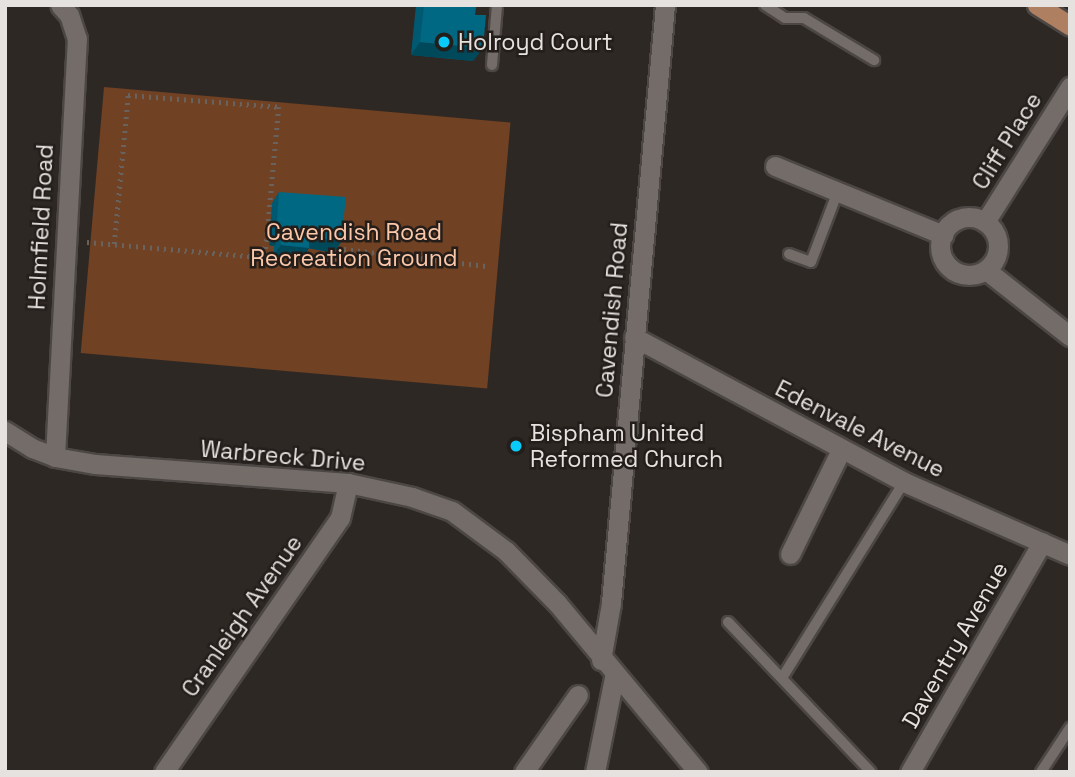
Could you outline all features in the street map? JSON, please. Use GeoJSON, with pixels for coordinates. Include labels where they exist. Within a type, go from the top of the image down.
{"type":"FeatureCollection","features":[{"type":"Feature","properties":{"kind":"main road"},"geometry":{"type":"LineString","coordinates":[[1037,5],[1070,26]]}},
{"type":"Feature","properties":{"kind":"street","name":"Holmfield Road"},"geometry":{"type":"LineString","coordinates":[[55,457],[77,39],[69,15],[60,5]]}},
{"type":"Feature","properties":{"kind":"street","name":"Cavendish Road"},"geometry":{"type":"LineString","coordinates":[[595,772],[608,667],[611,603],[665,5]]}},
{"type":"Feature","properties":{"kind":"street","name":"Cliff Place"},"geometry":{"type":"LineString","coordinates":[[985,222],[1070,87]]}},
{"type":"Feature","properties":{"kind":"street"},"geometry":{"type":"LineString","coordinates":[[775,166],[943,235],[941,253],[951,269],[968,275],[986,270],[1070,336]]}},
{"type":"Feature","properties":{"kind":"street","name":"Cliff Place"},"geometry":{"type":"LineString","coordinates":[[943,235],[953,222],[961,218],[969,217],[985,222],[992,228],[998,245],[997,255],[986,270]]}},
{"type":"Feature","properties":{"kind":"street","name":"Edenvale Avenue"},"geometry":{"type":"LineString","coordinates":[[634,337],[904,482],[1070,555]]}},
{"type":"Feature","properties":{"kind":"street","name":"Warbreck Drive"},"geometry":{"type":"LineString","coordinates":[[7,437],[55,457],[95,464],[348,483],[412,497],[452,512],[506,551],[557,603],[698,772]]}},
{"type":"Feature","properties":{"kind":"street"},"geometry":{"type":"LineString","coordinates":[[790,554],[841,450]]}},
{"type":"Feature","properties":{"kind":"street","name":"Cranleigh Avenue"},"geometry":{"type":"LineString","coordinates":[[163,772],[340,518],[348,483]]}},
{"type":"Feature","properties":{"kind":"street","name":"Daventry Avenue"},"geometry":{"type":"LineString","coordinates":[[910,772],[1042,542]]}},
{"type":"Feature","properties":{"kind":"street"},"geometry":{"type":"LineString","coordinates":[[524,772],[578,695]]}},
{"type":"Feature","properties":{"kind":"lane"},"geometry":{"type":"LineString","coordinates":[[492,65],[497,5]]}},
{"type":"Feature","properties":{"kind":"lane"},"geometry":{"type":"LineString","coordinates":[[765,5],[785,18],[804,18],[874,60]]}},
{"type":"Feature","properties":{"kind":"lane"},"geometry":{"type":"LineString","coordinates":[[789,254],[811,262],[838,191]]}},
{"type":"Feature","properties":{"kind":"lane"},"geometry":{"type":"LineString","coordinates":[[782,678],[904,482]]}},
{"type":"Feature","properties":{"kind":"lane"},"geometry":{"type":"LineString","coordinates":[[728,622],[872,772]]}},
{"type":"Feature","properties":{"kind":"lane"},"geometry":{"type":"LineString","coordinates":[[1041,772],[1070,728]]}},
{"type":"Feature","properties":{"kind":"path"},"geometry":{"type":"LineString","coordinates":[[114,244],[128,95],[279,107],[265,258]]}},
{"type":"Feature","properties":{"kind":"path"},"geometry":{"type":"LineString","coordinates":[[65,240],[328,263],[344,249],[486,265]]}},
{"type":"Feature","properties":{"kind":"green space","name":"Cavendish Road Recreation Ground"},"geometry":{"type":"Polygon","coordinates":[[[104,87],[510,123],[487,389],[81,353],[104,87]]]}},
{"type":"Feature","properties":{"kind":"building","name":"Holroyd Court"},"geometry":{"type":"Polygon","coordinates":[[[424,5],[476,5],[475,15],[486,15],[483,48],[420,42],[424,5]]]}},
{"type":"Feature","properties":{"kind":"building"},"geometry":{"type":"Polygon","coordinates":[[[279,192],[346,197],[341,242],[309,236],[309,248],[281,245],[281,235],[276,235],[279,192]]]}},
{"type":"Feature","properties":{"kind":"place","name":"Holroyd Court"},"geometry":{"type":"Point","coordinates":[444,42]}},
{"type":"Feature","properties":{"kind":"place","name":"Bispham United Reformed Church"},"geometry":{"type":"Point","coordinates":[516,446]}}]}
